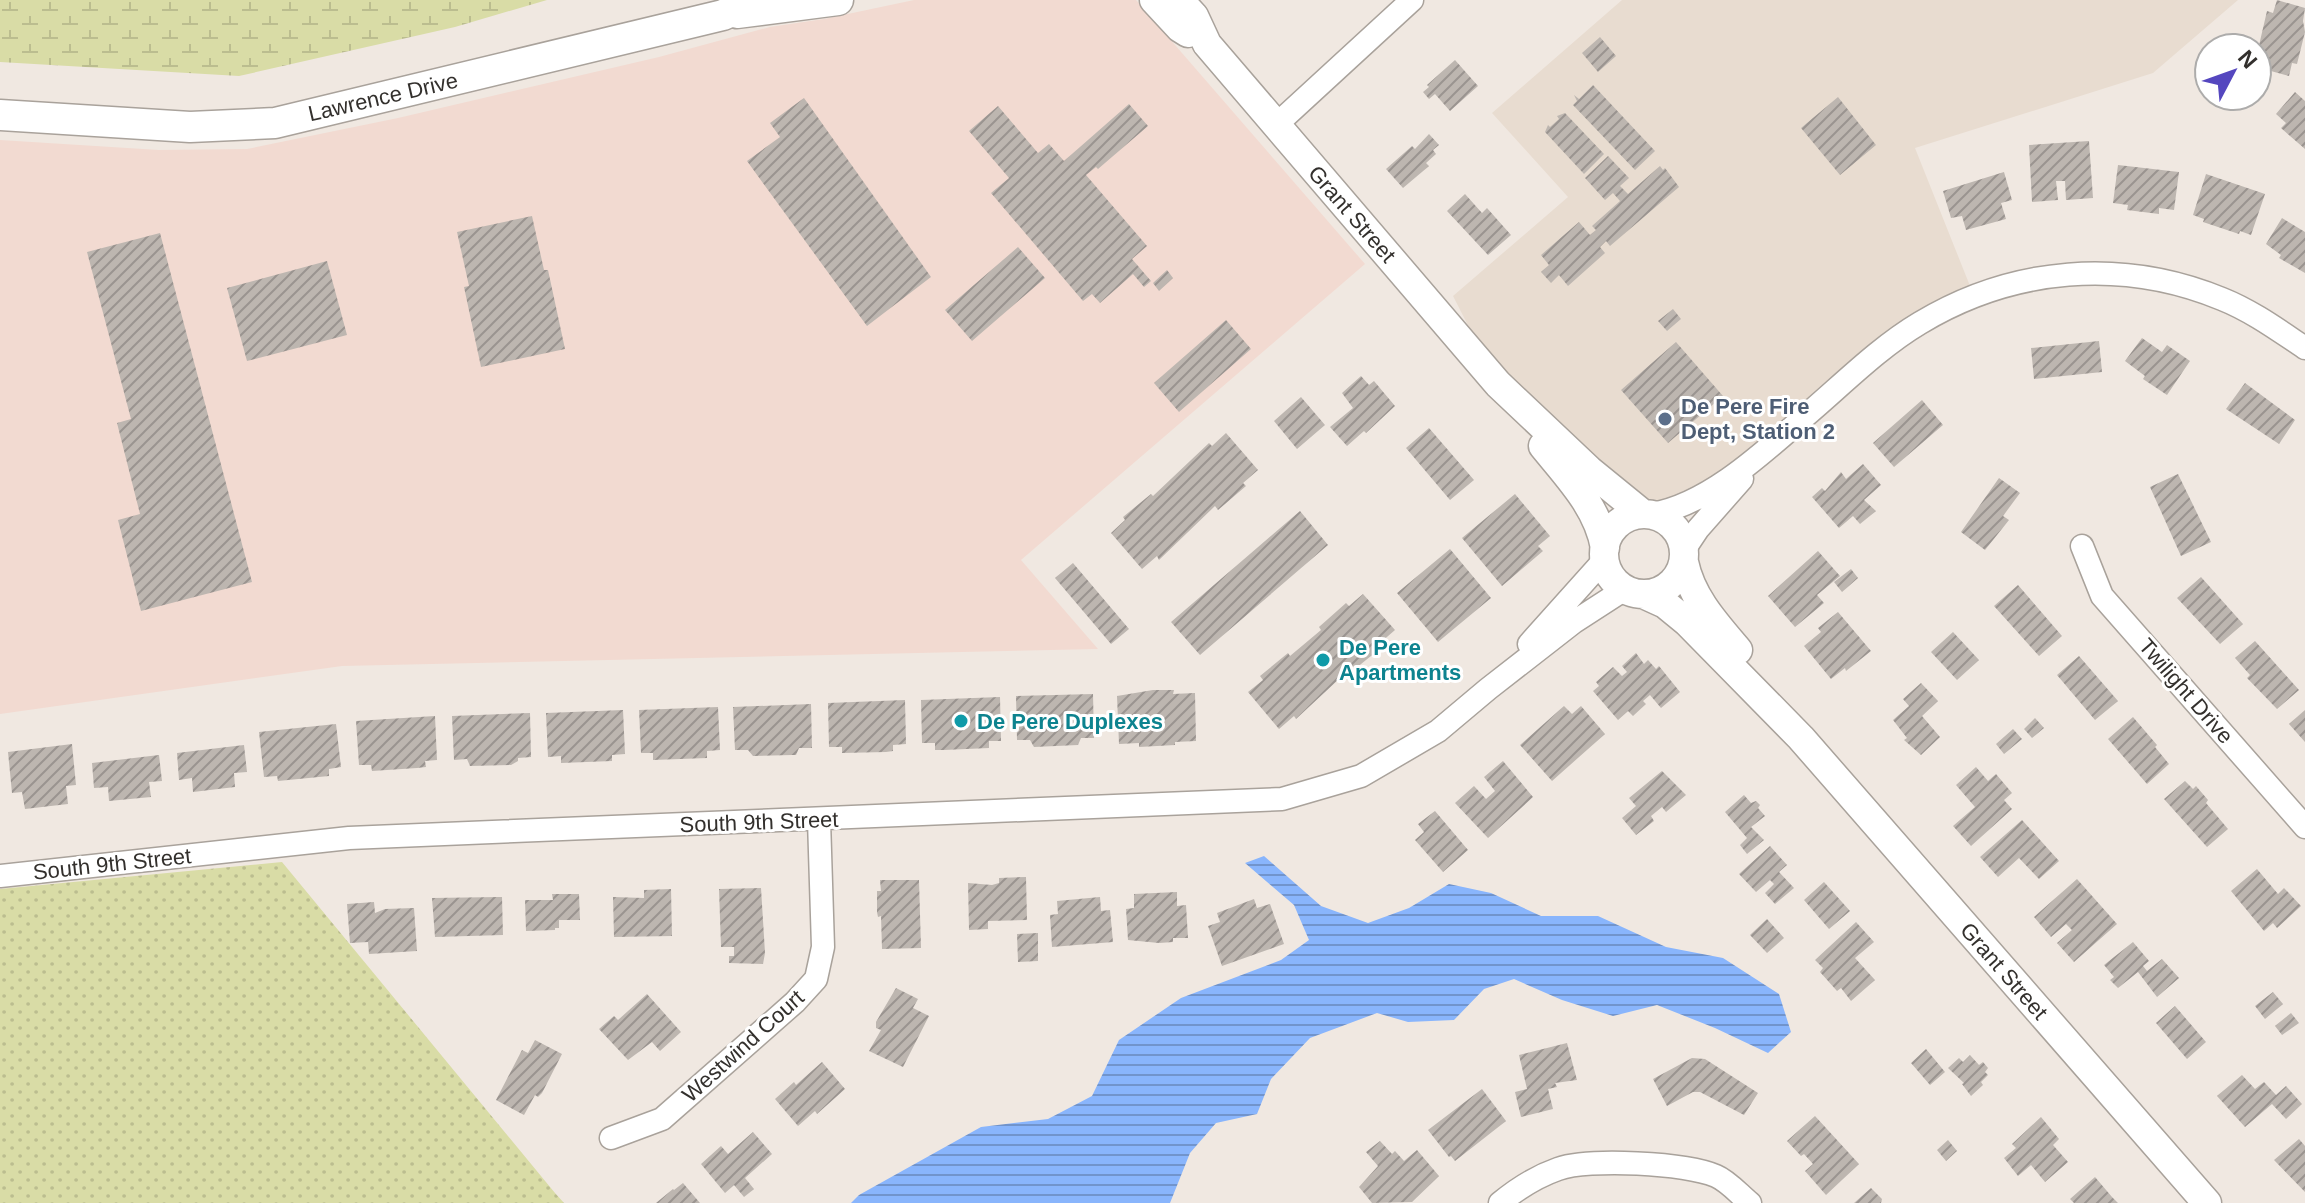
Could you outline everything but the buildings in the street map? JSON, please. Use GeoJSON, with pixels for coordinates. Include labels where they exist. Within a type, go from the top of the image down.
{"type":"FeatureCollection","features":[{"type":"Feature","properties":{"kind":"main road","name":"Lawrence Drive"},"geometry":{"type":"LineString","coordinates":[[0,115],[190,127],[275,123],[723,15],[757,0]]}},
{"type":"Feature","properties":{"kind":"main road"},"geometry":{"type":"LineString","coordinates":[[723,15],[838,0]]}},
{"type":"Feature","properties":{"kind":"street","name":"Grant Street"},"geometry":{"type":"LineString","coordinates":[[1154,0],[1180,28],[1207,44]]}},
{"type":"Feature","properties":{"kind":"street","name":"Grant Street"},"geometry":{"type":"LineString","coordinates":[[1179,0],[1194,16],[1207,44],[1498,384],[1589,470],[1648,514],[1665,519],[1676,528],[1691,586],[1707,612],[1752,666],[1801,738]]}},
{"type":"Feature","properties":{"kind":"street"},"geometry":{"type":"LineString","coordinates":[[1276,125],[1412,0]]}},
{"type":"Feature","properties":{"kind":"street"},"geometry":{"type":"LineString","coordinates":[[1605,553],[1608,537],[1622,520],[1687,504],[1774,444],[1886,347],[1918,324],[1958,302],[1995,288],[2034,278],[2074,273],[2113,273],[2186,286],[2254,315],[2305,348]]}},
{"type":"Feature","properties":{"kind":"street","name":"Grant Street"},"geometry":{"type":"LineString","coordinates":[[1498,384],[1524,425],[1587,502],[1602,532],[1608,571],[1634,591],[1665,604],[1687,622],[1801,738],[2207,1203]]}},
{"type":"Feature","properties":{"kind":"street"},"geometry":{"type":"LineString","coordinates":[[1634,591],[1668,586],[1680,571],[1684,556],[1710,514],[1774,444]]}},
{"type":"Feature","properties":{"kind":"street","name":"Twilight Drive"},"geometry":{"type":"LineString","coordinates":[[2082,546],[2102,596],[2305,827]]}},
{"type":"Feature","properties":{"kind":"street","name":"South 9th Street"},"geometry":{"type":"LineString","coordinates":[[1488,689],[1583,586],[1605,553]]}},
{"type":"Feature","properties":{"kind":"street","name":"South 9th Street"},"geometry":{"type":"LineString","coordinates":[[0,876],[349,838],[1282,799],[1361,776],[1438,731],[1574,622],[1634,591]]}},
{"type":"Feature","properties":{"kind":"street","name":"Westwind Court"},"geometry":{"type":"LineString","coordinates":[[611,1138],[662,1119],[795,1002],[816,979],[823,947],[819,820]]}},
{"type":"Feature","properties":{"kind":"street"},"geometry":{"type":"LineString","coordinates":[[1500,1203],[1514,1191],[1560,1168],[1609,1163],[1683,1168],[1718,1177],[1750,1203]]}},
{"type":"Feature","properties":{"kind":"shaded area"},"geometry":{"type":"Polygon","coordinates":[[[914,0],[1136,0],[1365,264],[1021,560],[1098,649],[342,666],[0,714],[0,140],[159,150],[247,149],[398,118],[659,57],[770,27],[914,0]]]}},
{"type":"Feature","properties":{"kind":"shaded area"},"geometry":{"type":"Polygon","coordinates":[[[1622,0],[2238,0],[2201,32],[2193,32],[2193,39],[2153,73],[1915,148],[1974,296],[1679,508],[1617,501],[1498,384],[1453,296],[1568,197],[1492,113],[1622,0]]]}},
{"type":"Feature","properties":{"kind":"green space"},"geometry":{"type":"Polygon","coordinates":[[[0,0],[547,0],[455,27],[239,76],[0,62],[0,0]]]}},
{"type":"Feature","properties":{"kind":"green space"},"geometry":{"type":"Polygon","coordinates":[[[282,862],[564,1203],[0,1203],[0,889],[282,862]]]}},
{"type":"Feature","properties":{"kind":"water"},"geometry":{"type":"Polygon","coordinates":[[[1264,856],[1321,906],[1368,923],[1409,908],[1449,884],[1491,893],[1541,916],[1598,916],[1666,947],[1723,958],[1779,994],[1791,1032],[1768,1053],[1657,1005],[1613,1016],[1562,1000],[1514,979],[1484,989],[1454,1020],[1408,1022],[1377,1013],[1310,1038],[1271,1079],[1257,1114],[1216,1123],[1190,1153],[1170,1203],[851,1203],[859,1195],[981,1127],[1048,1119],[1092,1096],[1119,1040],[1181,998],[1281,960],[1309,940],[1294,905],[1245,863],[1264,856]]]}},
{"type":"Feature","properties":{"kind":"place","name":"De Pere Fire Dept, Station 2"},"geometry":{"type":"Point","coordinates":[1665,419]}},
{"type":"Feature","properties":{"kind":"place","name":"De Pere Apartments"},"geometry":{"type":"Point","coordinates":[1323,660]}},
{"type":"Feature","properties":{"kind":"place","name":"De Pere Duplexes"},"geometry":{"type":"Point","coordinates":[961,721]}}]}
